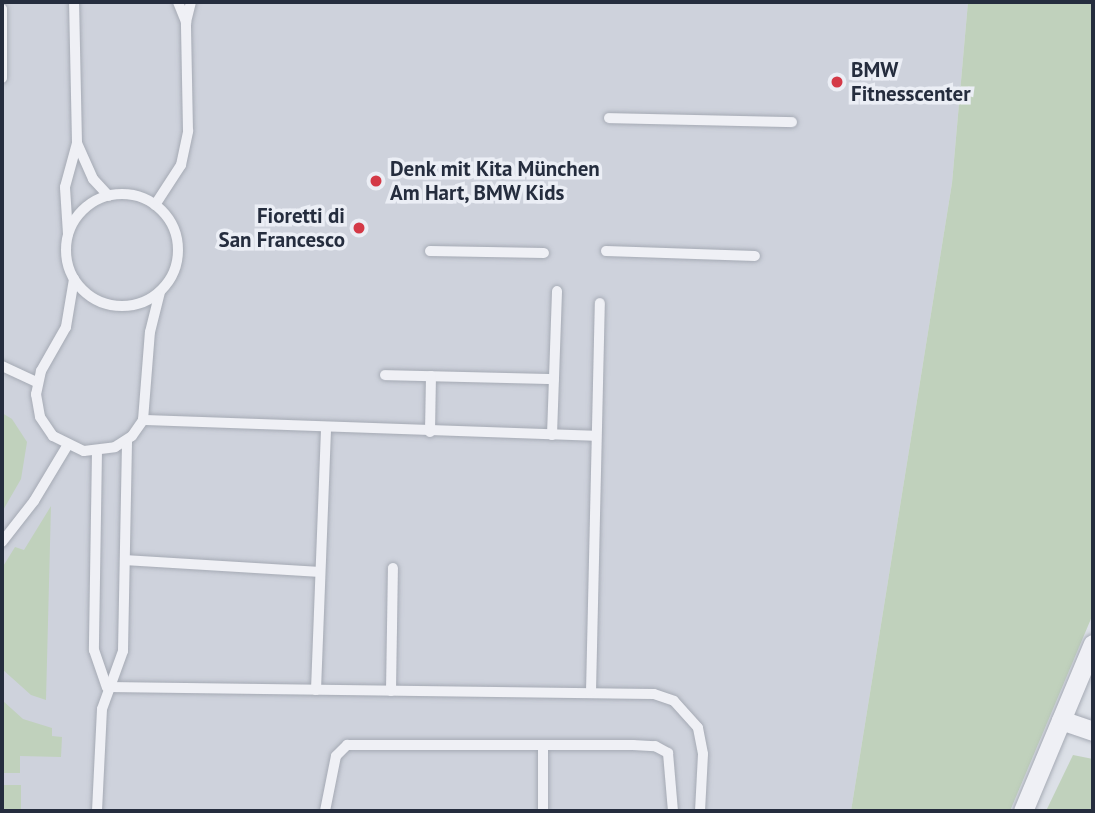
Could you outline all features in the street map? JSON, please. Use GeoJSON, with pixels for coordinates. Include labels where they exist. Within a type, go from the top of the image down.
{"type":"FeatureCollection","features":[{"type":"Feature","properties":{"kind":"street"},"geometry":{"type":"LineString","coordinates":[[1023,811],[1093,644]]}},
{"type":"Feature","properties":{"kind":"street"},"geometry":{"type":"LineString","coordinates":[[1061,720],[1093,730]]}},
{"type":"Feature","properties":{"kind":"lane"},"geometry":{"type":"LineString","coordinates":[[74,2],[77,143],[65,187],[69,235],[67,260],[74,279],[91,296],[114,306],[141,303],[160,292]]}},
{"type":"Feature","properties":{"kind":"lane"},"geometry":{"type":"LineString","coordinates":[[178,2],[186,22]]}},
{"type":"Feature","properties":{"kind":"lane"},"geometry":{"type":"LineString","coordinates":[[155,205],[181,165],[188,131],[186,22],[191,2]]}},
{"type":"Feature","properties":{"kind":"lane"},"geometry":{"type":"LineString","coordinates":[[2,9],[2,78]]}},
{"type":"Feature","properties":{"kind":"lane"},"geometry":{"type":"LineString","coordinates":[[609,118],[792,122]]}},
{"type":"Feature","properties":{"kind":"lane"},"geometry":{"type":"LineString","coordinates":[[77,143],[93,179],[110,196]]}},
{"type":"Feature","properties":{"kind":"lane"},"geometry":{"type":"LineString","coordinates":[[69,235],[84,210],[110,196],[135,196],[155,205],[170,221],[178,247],[173,274],[160,292],[149,342],[143,420],[127,440],[97,452],[68,446],[53,436],[40,417],[37,382],[66,327],[74,279]]}},
{"type":"Feature","properties":{"kind":"lane"},"geometry":{"type":"LineString","coordinates":[[430,251],[544,253]]}},
{"type":"Feature","properties":{"kind":"lane"},"geometry":{"type":"LineString","coordinates":[[606,251],[755,256]]}},
{"type":"Feature","properties":{"kind":"lane"},"geometry":{"type":"LineString","coordinates":[[552,435],[557,291]]}},
{"type":"Feature","properties":{"kind":"lane"},"geometry":{"type":"LineString","coordinates":[[591,692],[600,303]]}},
{"type":"Feature","properties":{"kind":"lane"},"geometry":{"type":"LineString","coordinates":[[2,366],[37,382]]}},
{"type":"Feature","properties":{"kind":"lane"},"geometry":{"type":"LineString","coordinates":[[385,375],[554,379]]}},
{"type":"Feature","properties":{"kind":"lane"},"geometry":{"type":"LineString","coordinates":[[430,432],[431,376]]}},
{"type":"Feature","properties":{"kind":"lane"},"geometry":{"type":"LineString","coordinates":[[143,420],[326,429],[596,436]]}},
{"type":"Feature","properties":{"kind":"lane"},"geometry":{"type":"LineString","coordinates":[[316,690],[326,429]]}},
{"type":"Feature","properties":{"kind":"lane"},"geometry":{"type":"LineString","coordinates":[[97,811],[100,726],[107,687],[122,651],[127,440]]}},
{"type":"Feature","properties":{"kind":"lane"},"geometry":{"type":"LineString","coordinates":[[2,542],[34,501],[68,446]]}},
{"type":"Feature","properties":{"kind":"lane"},"geometry":{"type":"LineString","coordinates":[[97,452],[94,650],[107,687]]}},
{"type":"Feature","properties":{"kind":"lane"},"geometry":{"type":"LineString","coordinates":[[125,560],[320,572]]}},
{"type":"Feature","properties":{"kind":"lane"},"geometry":{"type":"LineString","coordinates":[[391,691],[393,568]]}},
{"type":"Feature","properties":{"kind":"lane"},"geometry":{"type":"LineString","coordinates":[[107,687],[654,694],[687,712],[698,728],[703,754],[701,811]]}},
{"type":"Feature","properties":{"kind":"lane"},"geometry":{"type":"LineString","coordinates":[[324,811],[337,756],[347,745],[655,746],[668,753],[672,766],[673,811]]}},
{"type":"Feature","properties":{"kind":"lane"},"geometry":{"type":"LineString","coordinates":[[543,746],[543,811]]}},
{"type":"Feature","properties":{"kind":"shaded area"},"geometry":{"type":"Polygon","coordinates":[[[2,2],[968,2],[952,183],[851,811],[2,811],[2,2]]]}},
{"type":"Feature","properties":{"kind":"green space"},"geometry":{"type":"Polygon","coordinates":[[[968,2],[1093,2],[1093,614],[1010,811],[851,811],[952,183],[968,2]]]}},
{"type":"Feature","properties":{"kind":"green space"},"geometry":{"type":"Polygon","coordinates":[[[2,413],[12,419],[27,442],[21,479],[2,512],[2,413]]]}},
{"type":"Feature","properties":{"kind":"green space"},"geometry":{"type":"Polygon","coordinates":[[[51,506],[46,700],[31,695],[2,669],[2,568],[15,547],[24,550],[51,506]]]}},
{"type":"Feature","properties":{"kind":"green space"},"geometry":{"type":"Polygon","coordinates":[[[2,700],[23,719],[52,728],[52,736],[62,737],[61,757],[20,756],[20,773],[2,773],[2,700]]]}},
{"type":"Feature","properties":{"kind":"green space"},"geometry":{"type":"Polygon","coordinates":[[[1073,755],[1093,759],[1093,811],[1046,811],[1073,755]]]}},
{"type":"Feature","properties":{"kind":"green space"},"geometry":{"type":"Polygon","coordinates":[[[2,785],[21,785],[21,811],[2,811],[2,785]]]}},
{"type":"Feature","properties":{"kind":"place","name":"BMW Fitnesscenter"},"geometry":{"type":"Point","coordinates":[837,82]}},
{"type":"Feature","properties":{"kind":"place","name":"Denk mit Kita München Am Hart, BMW Kids"},"geometry":{"type":"Point","coordinates":[376,181]}},
{"type":"Feature","properties":{"kind":"place","name":"Fioretti di San Francesco"},"geometry":{"type":"Point","coordinates":[359,228]}}]}
